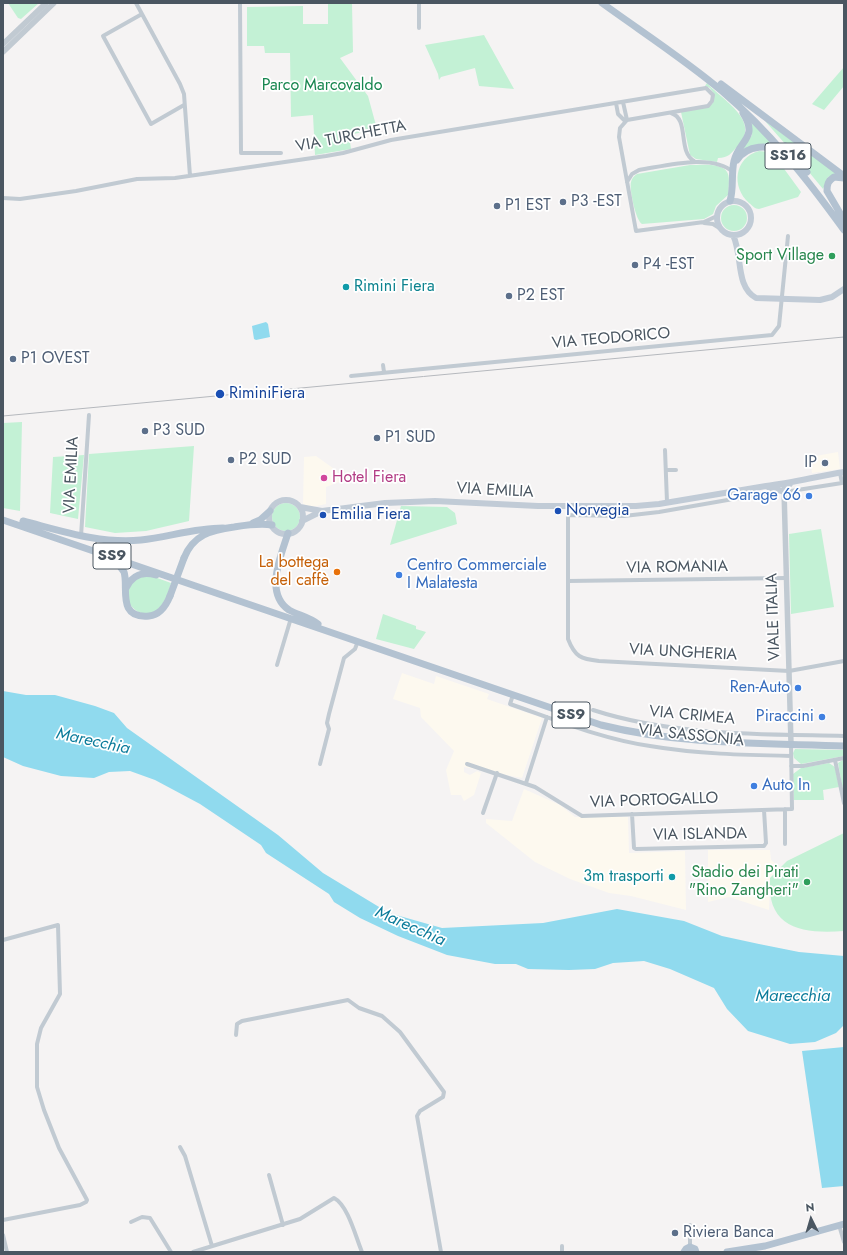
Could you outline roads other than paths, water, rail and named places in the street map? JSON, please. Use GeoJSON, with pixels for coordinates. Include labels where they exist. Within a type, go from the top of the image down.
{"type":"FeatureCollection","features":[{"type":"Feature","properties":{"kind":"main road","name":"SS16"},"geometry":{"type":"LineString","coordinates":[[602,3],[723,89],[788,156],[844,230]]}},
{"type":"Feature","properties":{"kind":"main road","name":"SS16"},"geometry":{"type":"LineString","coordinates":[[609,3],[691,61],[793,154],[844,223]]}},
{"type":"Feature","properties":{"kind":"main road"},"geometry":{"type":"LineString","coordinates":[[723,89],[844,177]]}},
{"type":"Feature","properties":{"kind":"main road"},"geometry":{"type":"LineString","coordinates":[[734,201],[733,169],[736,156],[749,134],[748,123],[740,107]]}},
{"type":"Feature","properties":{"kind":"main road"},"geometry":{"type":"LineString","coordinates":[[733,169],[739,157],[750,149],[763,147],[778,150],[805,177]]}},
{"type":"Feature","properties":{"kind":"main road"},"geometry":{"type":"LineString","coordinates":[[844,177],[834,177],[831,179],[828,182],[827,191],[844,220]]}},
{"type":"Feature","properties":{"kind":"main road"},"geometry":{"type":"LineString","coordinates":[[738,246],[742,233],[749,226],[751,216],[746,206],[734,201],[721,207],[717,216],[721,229],[733,235],[738,246],[742,276],[746,290],[756,298],[820,300],[832,297],[844,289]]}},
{"type":"Feature","properties":{"kind":"main road"},"geometry":{"type":"LineString","coordinates":[[733,235],[742,233]]}},
{"type":"Feature","properties":{"kind":"main road","name":"VIA EMILIA"},"geometry":{"type":"LineString","coordinates":[[300,507],[322,511],[385,503],[435,501],[568,507],[652,504],[764,486],[781,488],[795,481],[842,473]]}},
{"type":"Feature","properties":{"kind":"main road"},"geometry":{"type":"LineString","coordinates":[[249,524],[260,520],[270,511],[273,506],[282,500],[290,500],[300,507],[302,511],[302,521],[297,530],[288,533],[278,531],[272,525],[270,511]]}},
{"type":"Feature","properties":{"kind":"main road","name":"VIA EMILIA"},"geometry":{"type":"LineString","coordinates":[[302,521],[322,511]]}},
{"type":"Feature","properties":{"kind":"main road"},"geometry":{"type":"LineString","coordinates":[[3,519],[18,520],[101,540],[140,540],[211,528],[223,528]]}},
{"type":"Feature","properties":{"kind":"main road","name":"SS9"},"geometry":{"type":"LineString","coordinates":[[3,519],[577,717],[630,732],[681,740],[844,746]]}},
{"type":"Feature","properties":{"kind":"main road"},"geometry":{"type":"LineString","coordinates":[[48,534],[63,542],[112,561],[119,566],[124,572],[124,592],[128,608],[140,616],[147,617],[154,616],[161,611],[170,596],[187,551],[197,538],[207,532],[223,528],[249,524],[272,525]]}},
{"type":"Feature","properties":{"kind":"main road"},"geometry":{"type":"LineString","coordinates":[[288,533],[275,582],[278,597],[289,609],[316,622],[324,630]]}},
{"type":"Feature","properties":{"kind":"main road"},"geometry":{"type":"LineString","coordinates":[[124,592],[128,582],[133,577],[146,573],[206,593],[220,593]]}},
{"type":"Feature","properties":{"kind":"main road"},"geometry":{"type":"LineString","coordinates":[[727,1252],[765,1246],[842,1225]]}},
{"type":"Feature","properties":{"kind":"street"},"geometry":{"type":"LineString","coordinates":[[3,44],[46,3]]}},
{"type":"Feature","properties":{"kind":"street"},"geometry":{"type":"LineString","coordinates":[[3,52],[54,3]]}},
{"type":"Feature","properties":{"kind":"street"},"geometry":{"type":"LineString","coordinates":[[136,3],[184,94],[190,176]]}},
{"type":"Feature","properties":{"kind":"street"},"geometry":{"type":"LineString","coordinates":[[240,3],[241,154],[282,153]]}},
{"type":"Feature","properties":{"kind":"street"},"geometry":{"type":"LineString","coordinates":[[419,3],[419,28]]}},
{"type":"Feature","properties":{"kind":"street"},"geometry":{"type":"LineString","coordinates":[[142,14],[103,36],[151,124],[184,104]]}},
{"type":"Feature","properties":{"kind":"street","name":"VIA TURCHETTA"},"geometry":{"type":"LineString","coordinates":[[3,198],[20,198],[76,191],[137,179],[158,180],[190,176],[343,153],[391,140],[702,88],[706,88],[712,92],[713,98],[711,104],[666,113]]}},
{"type":"Feature","properties":{"kind":"street"},"geometry":{"type":"LineString","coordinates":[[623,102],[626,120],[619,131],[636,232],[704,222],[717,216]]}},
{"type":"Feature","properties":{"kind":"street"},"geometry":{"type":"LineString","coordinates":[[616,103],[618,114],[626,120],[666,113],[678,117],[686,151],[689,157],[696,162]]}},
{"type":"Feature","properties":{"kind":"street"},"geometry":{"type":"LineString","coordinates":[[627,182],[632,174],[639,170],[696,162],[722,165],[733,169]]}},
{"type":"Feature","properties":{"kind":"street"},"geometry":{"type":"LineString","coordinates":[[704,222],[713,224],[721,229]]}},
{"type":"Feature","properties":{"kind":"street","name":"VIA TEODORICO"},"geometry":{"type":"LineString","coordinates":[[351,376],[772,335],[779,326],[788,236]]}},
{"type":"Feature","properties":{"kind":"street"},"geometry":{"type":"LineString","coordinates":[[383,365],[384,372]]}},
{"type":"Feature","properties":{"kind":"street","name":"VIA EMILIA"},"geometry":{"type":"LineString","coordinates":[[81,536],[89,415]]}},
{"type":"Feature","properties":{"kind":"street"},"geometry":{"type":"LineString","coordinates":[[665,450],[667,502]]}},
{"type":"Feature","properties":{"kind":"street"},"geometry":{"type":"LineString","coordinates":[[666,470],[676,470]]}},
{"type":"Feature","properties":{"kind":"street"},"geometry":{"type":"LineString","coordinates":[[791,491],[843,483],[842,473]]}},
{"type":"Feature","properties":{"kind":"street"},"geometry":{"type":"LineString","coordinates":[[806,479],[808,489]]}},
{"type":"Feature","properties":{"kind":"street"},"geometry":{"type":"LineString","coordinates":[[568,515],[624,516],[653,513],[752,496],[781,488]]}},
{"type":"Feature","properties":{"kind":"street","name":"VIALE ITALIA"},"geometry":{"type":"LineString","coordinates":[[781,488],[784,513],[791,744]]}},
{"type":"Feature","properties":{"kind":"street"},"geometry":{"type":"LineString","coordinates":[[751,489],[752,496]]}},
{"type":"Feature","properties":{"kind":"street"},"geometry":{"type":"LineString","coordinates":[[652,504],[653,513]]}},
{"type":"Feature","properties":{"kind":"street"},"geometry":{"type":"LineString","coordinates":[[568,507],[568,581]]}},
{"type":"Feature","properties":{"kind":"street","name":"VIA ROMANIA"},"geometry":{"type":"LineString","coordinates":[[568,581],[786,578]]}},
{"type":"Feature","properties":{"kind":"street","name":"VIA UNGHERIA"},"geometry":{"type":"LineString","coordinates":[[568,581],[568,639],[576,655],[585,659],[789,670],[844,662]]}},
{"type":"Feature","properties":{"kind":"street"},"geometry":{"type":"LineString","coordinates":[[277,665],[291,618]]}},
{"type":"Feature","properties":{"kind":"street"},"geometry":{"type":"LineString","coordinates":[[320,764],[329,729],[327,723],[329,714],[344,658],[355,649],[358,641]]}},
{"type":"Feature","properties":{"kind":"street","name":"VIA SASSONIA"},"geometry":{"type":"LineString","coordinates":[[513,695],[510,704],[610,738],[679,750],[791,756]]}},
{"type":"Feature","properties":{"kind":"street","name":"VIA CRIMEA"},"geometry":{"type":"LineString","coordinates":[[593,710],[616,718],[678,729],[790,735],[844,736]]}},
{"type":"Feature","properties":{"kind":"street"},"geometry":{"type":"LineString","coordinates":[[526,783],[547,717]]}},
{"type":"Feature","properties":{"kind":"street"},"geometry":{"type":"LineString","coordinates":[[574,726],[577,717]]}},
{"type":"Feature","properties":{"kind":"street"},"geometry":{"type":"LineString","coordinates":[[679,750],[681,740]]}},
{"type":"Feature","properties":{"kind":"street"},"geometry":{"type":"LineString","coordinates":[[791,744],[791,766],[803,766],[844,758]]}},
{"type":"Feature","properties":{"kind":"street"},"geometry":{"type":"LineString","coordinates":[[835,760],[844,803]]}},
{"type":"Feature","properties":{"kind":"street","name":"VIA PORTOGALLO"},"geometry":{"type":"LineString","coordinates":[[467,764],[535,787],[582,816],[792,809],[791,766]]}},
{"type":"Feature","properties":{"kind":"street"},"geometry":{"type":"LineString","coordinates":[[482,813],[497,774]]}},
{"type":"Feature","properties":{"kind":"street"},"geometry":{"type":"LineString","coordinates":[[785,809],[785,844]]}},
{"type":"Feature","properties":{"kind":"street","name":"VIA ISLANDA"},"geometry":{"type":"LineString","coordinates":[[632,814],[634,848],[636,849],[764,846],[766,843],[764,810]]}},
{"type":"Feature","properties":{"kind":"street"},"geometry":{"type":"LineString","coordinates":[[3,940],[58,925],[60,994],[41,1028],[37,1044],[36,1079],[41,1100],[54,1136],[87,1200],[80,1205],[3,1220]]}},
{"type":"Feature","properties":{"kind":"street"},"geometry":{"type":"LineString","coordinates":[[236,1035],[237,1024],[242,1021],[348,1000],[363,1010],[382,1016],[400,1032],[444,1092],[443,1097],[420,1112],[417,1116],[441,1252]]}},
{"type":"Feature","properties":{"kind":"street"},"geometry":{"type":"LineString","coordinates":[[180,1147],[185,1156],[212,1246]]}},
{"type":"Feature","properties":{"kind":"street"},"geometry":{"type":"LineString","coordinates":[[269,1175],[283,1225]]}},
{"type":"Feature","properties":{"kind":"street"},"geometry":{"type":"LineString","coordinates":[[193,1252],[300,1219],[334,1198],[338,1200],[346,1212],[362,1252]]}},
{"type":"Feature","properties":{"kind":"street"},"geometry":{"type":"LineString","coordinates":[[131,1222],[142,1217],[150,1218],[171,1252]]}},
{"type":"Feature","properties":{"kind":"street"},"geometry":{"type":"LineString","coordinates":[[690,1224],[690,1251]]}},
{"type":"Feature","properties":{"kind":"street"},"geometry":{"type":"LineString","coordinates":[[842,1225],[844,1242]]}},
{"type":"Feature","properties":{"kind":"street"},"geometry":{"type":"LineString","coordinates":[[3,1234],[7,1252]]}},
{"type":"Feature","properties":{"kind":"street"},"geometry":{"type":"LineString","coordinates":[[562,1246],[562,1252]]}},
{"type":"Feature","properties":{"kind":"water"},"geometry":{"type":"Polygon","coordinates":[[[266,322],[268,324],[270,337],[256,340],[254,339],[252,326],[266,322]]]}},
{"type":"Feature","properties":{"kind":"water","name":"Marecchia"},"geometry":{"type":"Polygon","coordinates":[[[3,691],[26,695],[55,695],[114,713],[127,728],[278,835],[323,873],[389,913],[442,928],[543,923],[617,909],[684,921],[722,936],[759,944],[799,952],[844,956],[844,1025],[836,1033],[815,1042],[790,1044],[748,1031],[727,1009],[714,988],[670,969],[644,961],[613,963],[595,969],[528,969],[516,964],[495,964],[447,955],[398,936],[360,918],[334,902],[329,894],[266,853],[261,845],[200,804],[155,780],[130,771],[109,772],[94,778],[61,776],[23,766],[3,757],[3,691]]]}},
{"type":"Feature","properties":{"kind":"water"},"geometry":{"type":"Polygon","coordinates":[[[844,1047],[844,1186],[822,1188],[802,1051],[844,1047]]]}},
{"type":"Feature","properties":{"kind":"railway"},"geometry":{"type":"LineString","coordinates":[[3,416],[844,337]]}},
{"type":"Feature","properties":{"kind":"place","name":"P3 -EST"},"geometry":{"type":"Point","coordinates":[563,202]}},
{"type":"Feature","properties":{"kind":"place","name":"P1 EST"},"geometry":{"type":"Point","coordinates":[497,206]}},
{"type":"Feature","properties":{"kind":"place","name":"Sport Village"},"geometry":{"type":"Point","coordinates":[832,256]}},
{"type":"Feature","properties":{"kind":"place","name":"P4 -EST"},"geometry":{"type":"Point","coordinates":[635,265]}},
{"type":"Feature","properties":{"kind":"place","name":"Rimini Fiera"},"geometry":{"type":"Point","coordinates":[346,287]}},
{"type":"Feature","properties":{"kind":"place","name":"P2 EST"},"geometry":{"type":"Point","coordinates":[509,296]}},
{"type":"Feature","properties":{"kind":"place","name":"P1 OVEST"},"geometry":{"type":"Point","coordinates":[13,359]}},
{"type":"Feature","properties":{"kind":"place","name":"RiminiFiera"},"geometry":{"type":"Point","coordinates":[220,394]}},
{"type":"Feature","properties":{"kind":"place","name":"P3 SUD"},"geometry":{"type":"Point","coordinates":[145,431]}},
{"type":"Feature","properties":{"kind":"place","name":"P1 SUD"},"geometry":{"type":"Point","coordinates":[377,438]}},
{"type":"Feature","properties":{"kind":"place","name":"P2 SUD"},"geometry":{"type":"Point","coordinates":[231,460]}},
{"type":"Feature","properties":{"kind":"place","name":"IP"},"geometry":{"type":"Point","coordinates":[825,463]}},
{"type":"Feature","properties":{"kind":"place","name":"Hotel Fiera"},"geometry":{"type":"Point","coordinates":[324,478]}},
{"type":"Feature","properties":{"kind":"place","name":"Garage 66"},"geometry":{"type":"Point","coordinates":[809,496]}},
{"type":"Feature","properties":{"kind":"place","name":"Norvegia"},"geometry":{"type":"Point","coordinates":[558,511]}},
{"type":"Feature","properties":{"kind":"place","name":"Emilia Fiera"},"geometry":{"type":"Point","coordinates":[323,515]}},
{"type":"Feature","properties":{"kind":"place","name":"La bottega del caffè"},"geometry":{"type":"Point","coordinates":[337,572]}},
{"type":"Feature","properties":{"kind":"place","name":"Centro Commerciale I Malatesta"},"geometry":{"type":"Point","coordinates":[399,575]}},
{"type":"Feature","properties":{"kind":"place","name":"Ren-Auto"},"geometry":{"type":"Point","coordinates":[798,688]}},
{"type":"Feature","properties":{"kind":"place","name":"Piraccini"},"geometry":{"type":"Point","coordinates":[822,717]}},
{"type":"Feature","properties":{"kind":"place","name":"Auto In"},"geometry":{"type":"Point","coordinates":[754,786]}},
{"type":"Feature","properties":{"kind":"place","name":"3m trasporti"},"geometry":{"type":"Point","coordinates":[672,877]}},
{"type":"Feature","properties":{"kind":"place","name":"Stadio dei Pirati \"Rino Zangheri\""},"geometry":{"type":"Point","coordinates":[807,882]}},
{"type":"Feature","properties":{"kind":"place","name":"Riviera Banca"},"geometry":{"type":"Point","coordinates":[675,1233]}},
{"type":"Feature","properties":{"kind":"park label","name":"Parco Marcovaldo"},"geometry":{"type":"Point","coordinates":[322,86]}}]}
